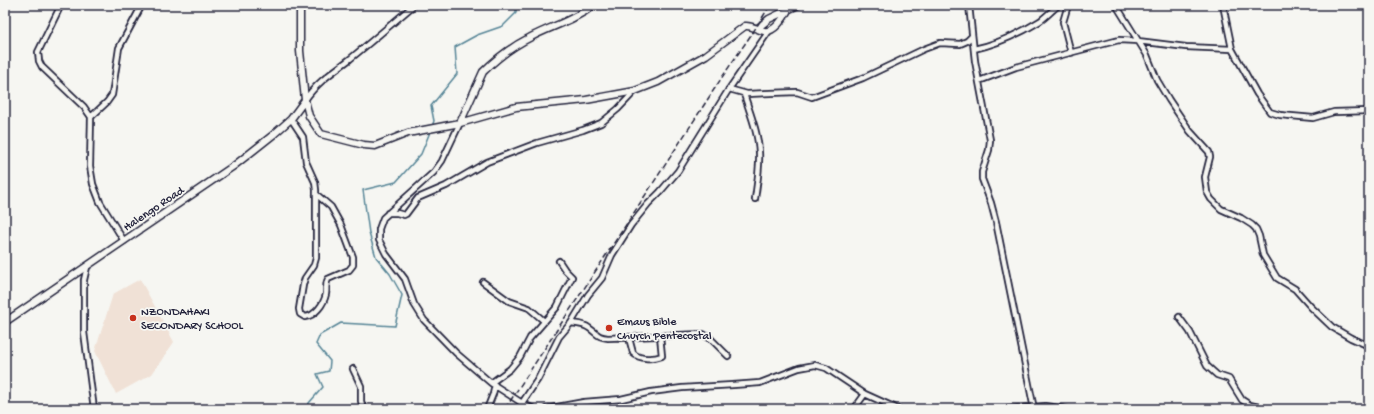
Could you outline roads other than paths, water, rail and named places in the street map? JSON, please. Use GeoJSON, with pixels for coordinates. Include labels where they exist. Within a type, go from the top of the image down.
{"type":"FeatureCollection","features":[{"type":"Feature","properties":{"kind":"street"},"geometry":{"type":"LineString","coordinates":[[62,5],[38,52],[39,60],[42,67],[84,106],[91,117],[90,166],[95,192],[124,241]]}},
{"type":"Feature","properties":{"kind":"street"},"geometry":{"type":"LineString","coordinates":[[91,117],[107,102],[112,95],[119,48],[142,5]]}},
{"type":"Feature","properties":{"kind":"street"},"geometry":{"type":"LineString","coordinates":[[300,5],[300,51],[304,100],[309,116],[321,134],[364,145],[375,146],[408,133],[460,123],[516,107],[586,100],[635,91],[658,82],[706,55],[743,27],[749,26],[764,31],[769,31]]}},
{"type":"Feature","properties":{"kind":"street"},"geometry":{"type":"LineString","coordinates":[[304,100],[322,80],[414,5]]}},
{"type":"Feature","properties":{"kind":"street"},"geometry":{"type":"LineString","coordinates":[[534,409],[493,384],[456,353],[428,325],[416,309],[405,279],[386,254],[379,240],[379,228],[383,218],[434,172],[442,161],[483,72],[489,65],[531,37],[576,16],[594,5]]}},
{"type":"Feature","properties":{"kind":"street"},"geometry":{"type":"LineString","coordinates":[[758,28],[769,19],[798,5]]}},
{"type":"Feature","properties":{"kind":"street"},"geometry":{"type":"LineString","coordinates":[[969,5],[974,49],[990,140],[989,150],[982,172],[982,179],[996,222],[1034,408]]}},
{"type":"Feature","properties":{"kind":"street"},"geometry":{"type":"LineString","coordinates":[[974,49],[996,44],[1040,20],[1059,5]]}},
{"type":"Feature","properties":{"kind":"street"},"geometry":{"type":"LineString","coordinates":[[1068,5],[1063,22],[1071,53]]}},
{"type":"Feature","properties":{"kind":"street"},"geometry":{"type":"LineString","coordinates":[[1116,5],[1147,55],[1157,80],[1169,100],[1190,131],[1208,152],[1210,157],[1205,177],[1205,185],[1211,200],[1221,209],[1247,221],[1256,229],[1260,236],[1263,255],[1277,278],[1295,289],[1332,327],[1369,346]]}},
{"type":"Feature","properties":{"kind":"street"},"geometry":{"type":"LineString","coordinates":[[1223,5],[1232,49],[1257,94],[1270,112],[1280,115],[1313,118],[1334,112],[1369,112]]}},
{"type":"Feature","properties":{"kind":"street"},"geometry":{"type":"LineString","coordinates":[[518,409],[538,379],[558,339],[571,323],[588,295],[602,278],[612,255],[631,225],[674,176],[729,89],[769,31],[780,22],[788,10]]}},
{"type":"Feature","properties":{"kind":"street"},"geometry":{"type":"LineString","coordinates":[[729,89],[744,94],[797,92],[812,97],[864,78],[929,47],[940,44],[960,44],[967,41],[972,36]]}},
{"type":"Feature","properties":{"kind":"street"},"geometry":{"type":"LineString","coordinates":[[979,81],[1007,69],[1119,40],[1186,47],[1232,49]]}},
{"type":"Feature","properties":{"kind":"street"},"geometry":{"type":"LineString","coordinates":[[388,213],[406,214],[418,198],[446,186],[483,164],[501,156],[601,123],[618,109],[635,91]]}},
{"type":"Feature","properties":{"kind":"street"},"geometry":{"type":"LineString","coordinates":[[744,94],[755,130],[759,152],[755,199]]}},
{"type":"Feature","properties":{"kind":"street","name":"Halengo Road"},"geometry":{"type":"LineString","coordinates":[[5,322],[234,165],[273,136],[291,118],[304,100]]}},
{"type":"Feature","properties":{"kind":"street"},"geometry":{"type":"LineString","coordinates":[[291,118],[303,137],[306,162],[315,182],[316,194],[316,258],[314,265],[305,278],[299,309],[300,314],[305,317],[314,314],[324,301],[328,279],[349,270],[353,261],[347,238],[336,215],[316,194]]}},
{"type":"Feature","properties":{"kind":"street"},"geometry":{"type":"LineString","coordinates":[[488,409],[493,394],[493,384],[515,363],[524,351],[530,338],[557,307],[572,279],[560,261]]}},
{"type":"Feature","properties":{"kind":"street"},"geometry":{"type":"LineString","coordinates":[[86,267],[84,280],[84,332],[94,409]]}},
{"type":"Feature","properties":{"kind":"street"},"geometry":{"type":"LineString","coordinates":[[483,282],[509,301],[529,308],[544,321]]}},
{"type":"Feature","properties":{"kind":"street"},"geometry":{"type":"LineString","coordinates":[[1179,317],[1187,328],[1210,370],[1217,375],[1229,379],[1238,396],[1245,402],[1268,409]]}},
{"type":"Feature","properties":{"kind":"street"},"geometry":{"type":"LineString","coordinates":[[571,323],[587,326],[598,336],[615,339],[703,334],[711,339],[728,356]]}},
{"type":"Feature","properties":{"kind":"street"},"geometry":{"type":"LineString","coordinates":[[629,338],[633,353],[639,358],[648,358],[662,356],[660,336]]}},
{"type":"Feature","properties":{"kind":"street"},"geometry":{"type":"LineString","coordinates":[[546,409],[584,402],[621,400],[651,392],[682,388],[760,382],[799,368],[814,365],[822,366],[833,371],[865,394],[898,409]]}},
{"type":"Feature","properties":{"kind":"street"},"geometry":{"type":"LineString","coordinates":[[353,369],[361,386],[361,401],[363,409]]}},
{"type":"Feature","properties":{"kind":"street"},"geometry":{"type":"LineString","coordinates":[[854,409],[865,394]]}},
{"type":"Feature","properties":{"kind":"street"},"geometry":{"type":"LineString","coordinates":[[1009,409],[1045,406],[1066,409]]}},
{"type":"Feature","properties":{"kind":"waterway"},"geometry":{"type":"LineString","coordinates":[[432,126],[434,121],[431,106],[457,74],[455,47],[477,35],[503,26],[516,13],[516,5]]}},
{"type":"Feature","properties":{"kind":"waterway"},"geometry":{"type":"LineString","coordinates":[[535,5],[535,9],[547,5]]}},
{"type":"Feature","properties":{"kind":"waterway"},"geometry":{"type":"LineString","coordinates":[[306,409],[309,403],[323,387],[317,374],[329,371],[330,361],[316,344],[320,335],[341,323],[395,326],[402,295],[390,274],[376,257],[369,233],[363,190],[396,182],[421,154],[430,132]]}},
{"type":"Feature","properties":{"kind":"railway"},"geometry":{"type":"LineString","coordinates":[[505,409],[770,5]]}},
{"type":"Feature","properties":{"kind":"place","name":"NZONDAHAKI SECONDARY SCHOOL"},"geometry":{"type":"Point","coordinates":[133,318]}},
{"type":"Feature","properties":{"kind":"place","name":"Emaus Bible Church Pentecostal"},"geometry":{"type":"Point","coordinates":[609,328]}}]}
